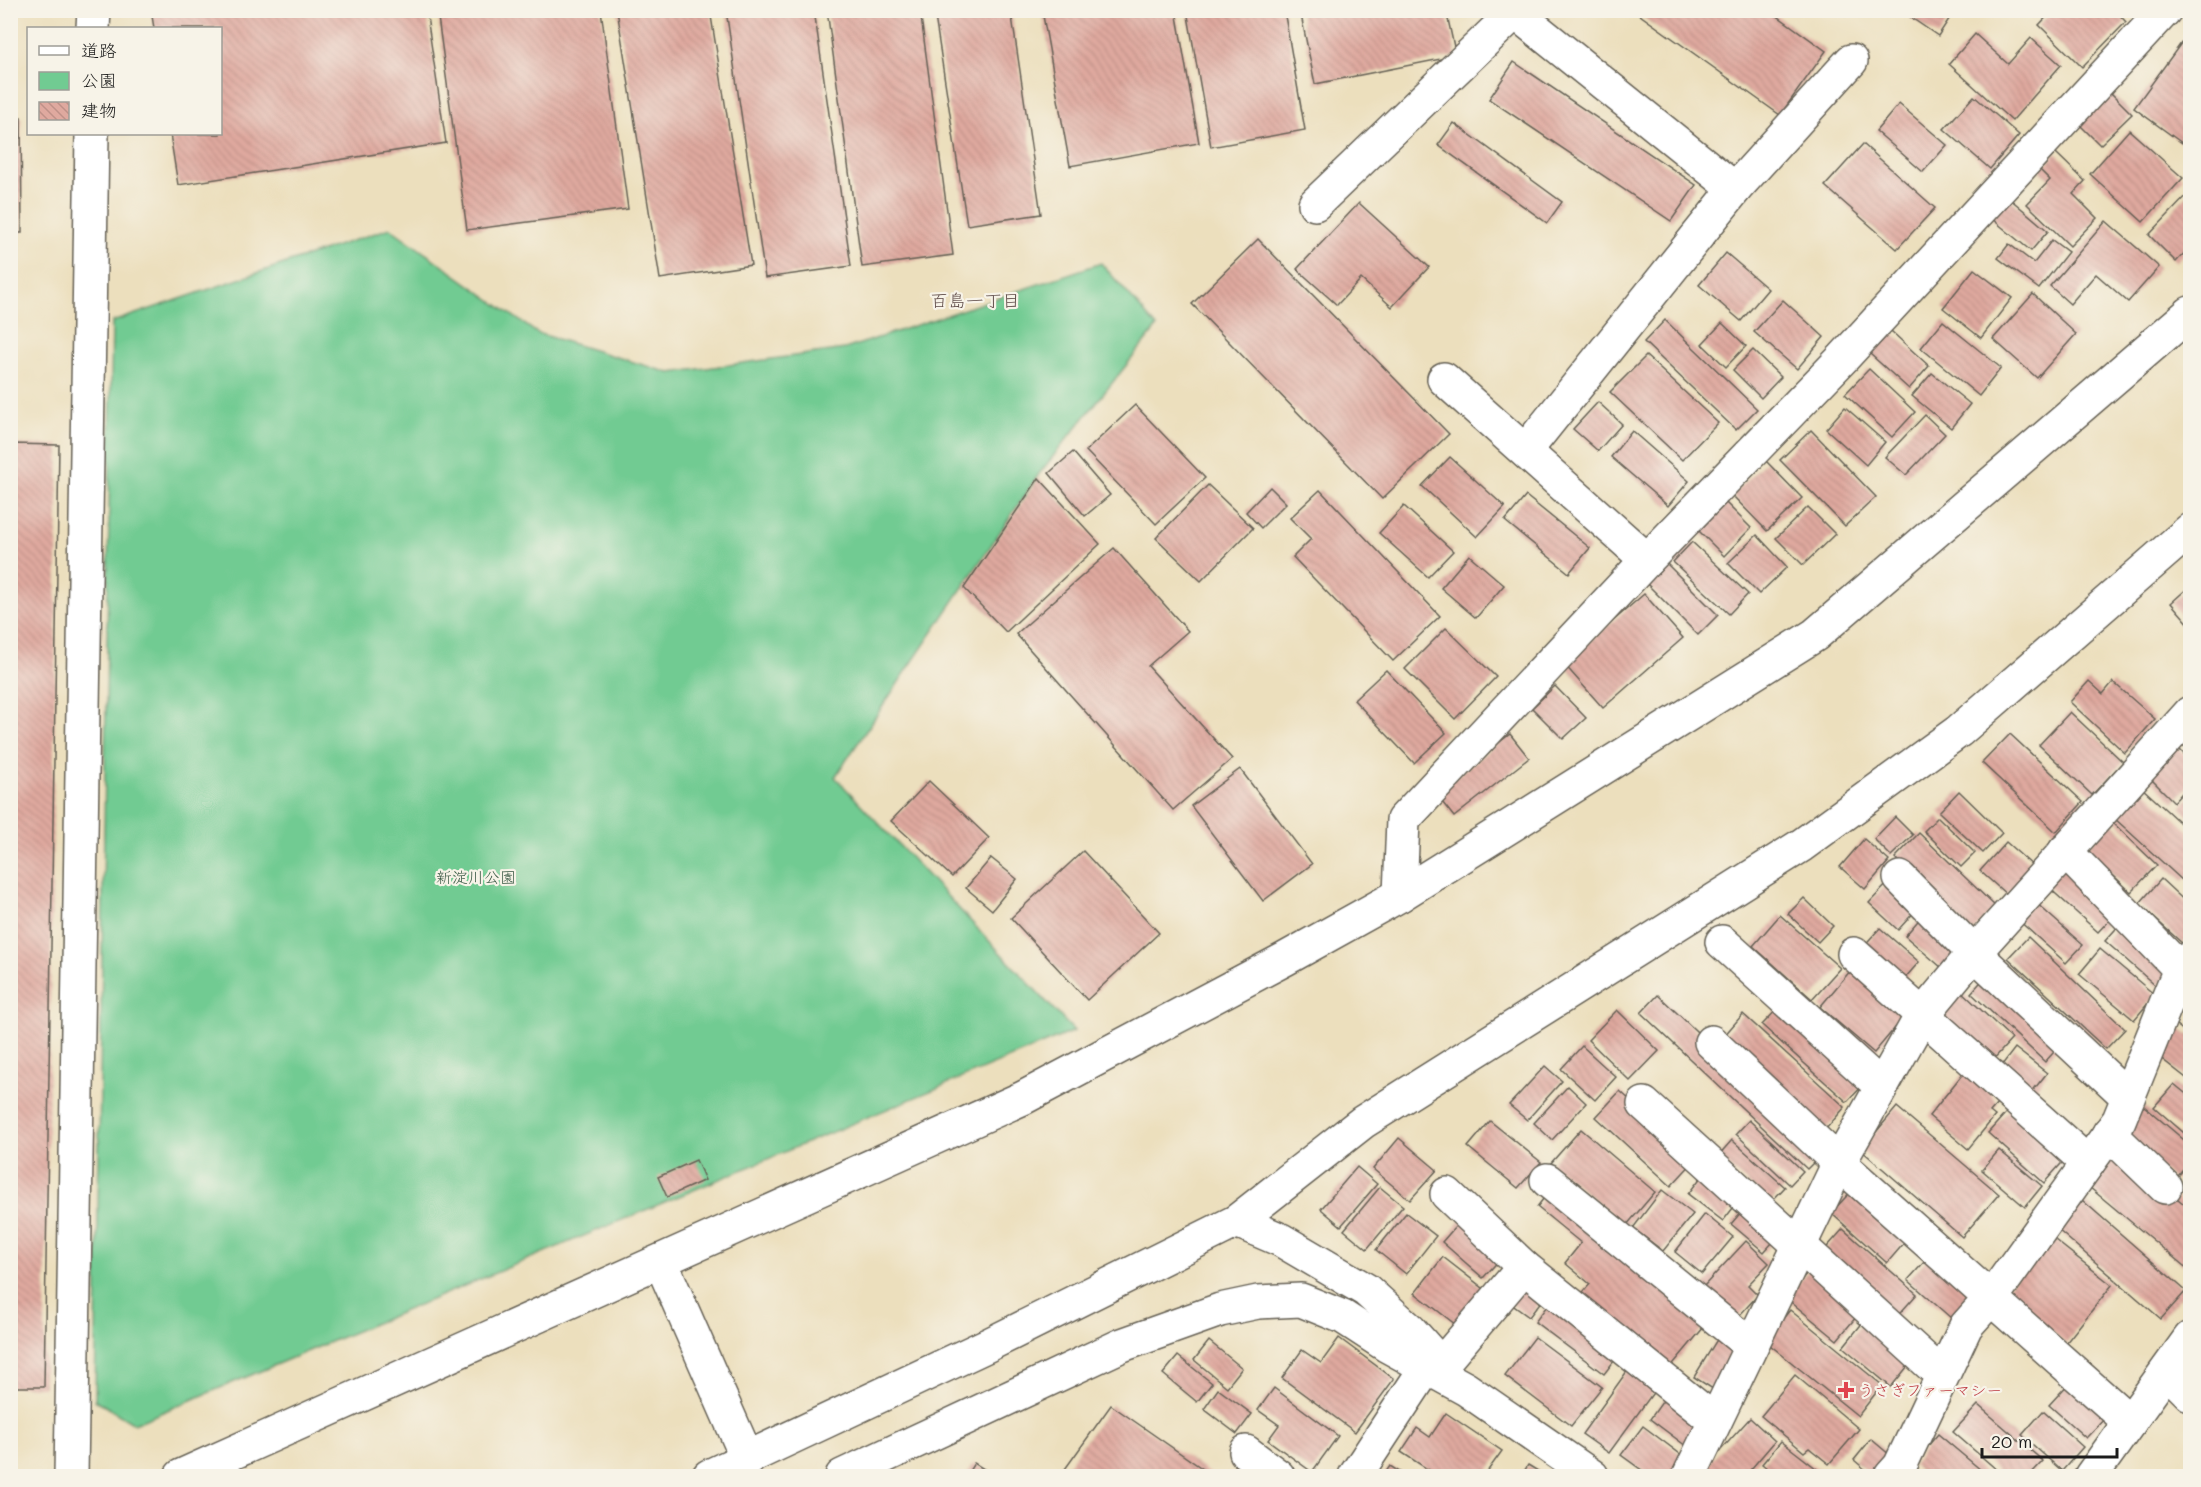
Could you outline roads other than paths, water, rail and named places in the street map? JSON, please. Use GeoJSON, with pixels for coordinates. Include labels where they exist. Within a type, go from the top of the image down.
{"type":"FeatureCollection","features":[{"type":"Feature","properties":{"kind":"street"},"geometry":{"type":"LineString","coordinates":[[93,27],[94,10]]}},
{"type":"Feature","properties":{"kind":"street"},"geometry":{"type":"LineString","coordinates":[[1400,895],[1403,820],[1647,560],[1843,358],[2165,10]]}},
{"type":"Feature","properties":{"kind":"street"},"geometry":{"type":"LineString","coordinates":[[1315,204],[1517,12],[1735,189]]}},
{"type":"Feature","properties":{"kind":"street"},"geometry":{"type":"LineString","coordinates":[[1526,450],[1735,189],[1851,61]]}},
{"type":"Feature","properties":{"kind":"street"},"geometry":{"type":"LineString","coordinates":[[71,1476],[92,135]]}},
{"type":"Feature","properties":{"kind":"street"},"geometry":{"type":"LineString","coordinates":[[181,1476],[1023,1098],[1285,959],[1400,895],[1815,635],[2190,313]]}},
{"type":"Feature","properties":{"kind":"street"},"geometry":{"type":"LineString","coordinates":[[1444,379],[1647,560]]}},
{"type":"Feature","properties":{"kind":"street"},"geometry":{"type":"LineString","coordinates":[[709,1476],[748,1460],[988,1345],[1237,1221],[1363,1122],[1802,845],[1959,731],[2190,530]]}},
{"type":"Feature","properties":{"kind":"street"},"geometry":{"type":"LineString","coordinates":[[1689,1476],[1839,1163],[1921,1017],[1974,953],[2190,713]]}},
{"type":"Feature","properties":{"kind":"street"},"geometry":{"type":"LineString","coordinates":[[1892,1476],[1900,1466],[1966,1326],[1992,1297],[2119,1120],[2184,977],[2066,851]]}},
{"type":"Feature","properties":{"kind":"street"},"geometry":{"type":"LineString","coordinates":[[1900,878],[1974,953],[2128,1097]]}},
{"type":"Feature","properties":{"kind":"street"},"geometry":{"type":"LineString","coordinates":[[1722,942],[1881,1086]]}},
{"type":"Feature","properties":{"kind":"street"},"geometry":{"type":"LineString","coordinates":[[1854,954],[1921,1017],[2088,1163]]}},
{"type":"Feature","properties":{"kind":"street"},"geometry":{"type":"LineString","coordinates":[[1711,1042],[1839,1163],[2130,1422]]}},
{"type":"Feature","properties":{"kind":"street"},"geometry":{"type":"LineString","coordinates":[[1644,1104],[1942,1375]]}},
{"type":"Feature","properties":{"kind":"street"},"geometry":{"type":"LineString","coordinates":[[2109,1133],[2165,1187]]}},
{"type":"Feature","properties":{"kind":"street"},"geometry":{"type":"LineString","coordinates":[[1547,1180],[1751,1346]]}},
{"type":"Feature","properties":{"kind":"street"},"geometry":{"type":"LineString","coordinates":[[1447,1194],[1524,1267],[1715,1421]]}},
{"type":"Feature","properties":{"kind":"street"},"geometry":{"type":"LineString","coordinates":[[1237,1221],[1281,1240],[1366,1290],[1410,1330],[1434,1367]]}},
{"type":"Feature","properties":{"kind":"street"},"geometry":{"type":"LineString","coordinates":[[661,1262],[748,1460]]}},
{"type":"Feature","properties":{"kind":"street"},"geometry":{"type":"LineString","coordinates":[[1355,1476],[1434,1367],[1524,1267]]}},
{"type":"Feature","properties":{"kind":"street"},"geometry":{"type":"LineString","coordinates":[[842,1476],[1122,1346],[1220,1310],[1258,1302],[1301,1300],[1343,1317],[1434,1367],[1589,1476]]}},
{"type":"Feature","properties":{"kind":"street"},"geometry":{"type":"LineString","coordinates":[[2091,1476],[2190,1338]]}},
{"type":"Feature","properties":{"kind":"street"},"geometry":{"type":"LineString","coordinates":[[2167,1371],[2190,1394]]}},
{"type":"Feature","properties":{"kind":"street"},"geometry":{"type":"LineString","coordinates":[[1246,1452],[1278,1476]]}},
{"type":"Feature","properties":{"kind":"place","name":"うさぎファーマシー"},"geometry":{"type":"Point","coordinates":[1846,1390]}},
{"type":"Feature","properties":{"kind":"district","name":"百島一丁目"},"geometry":{"type":"Point","coordinates":[975,301]}},
{"type":"Feature","properties":{"kind":"park label","name":"新淀川公園"},"geometry":{"type":"Point","coordinates":[476,877]}}]}
